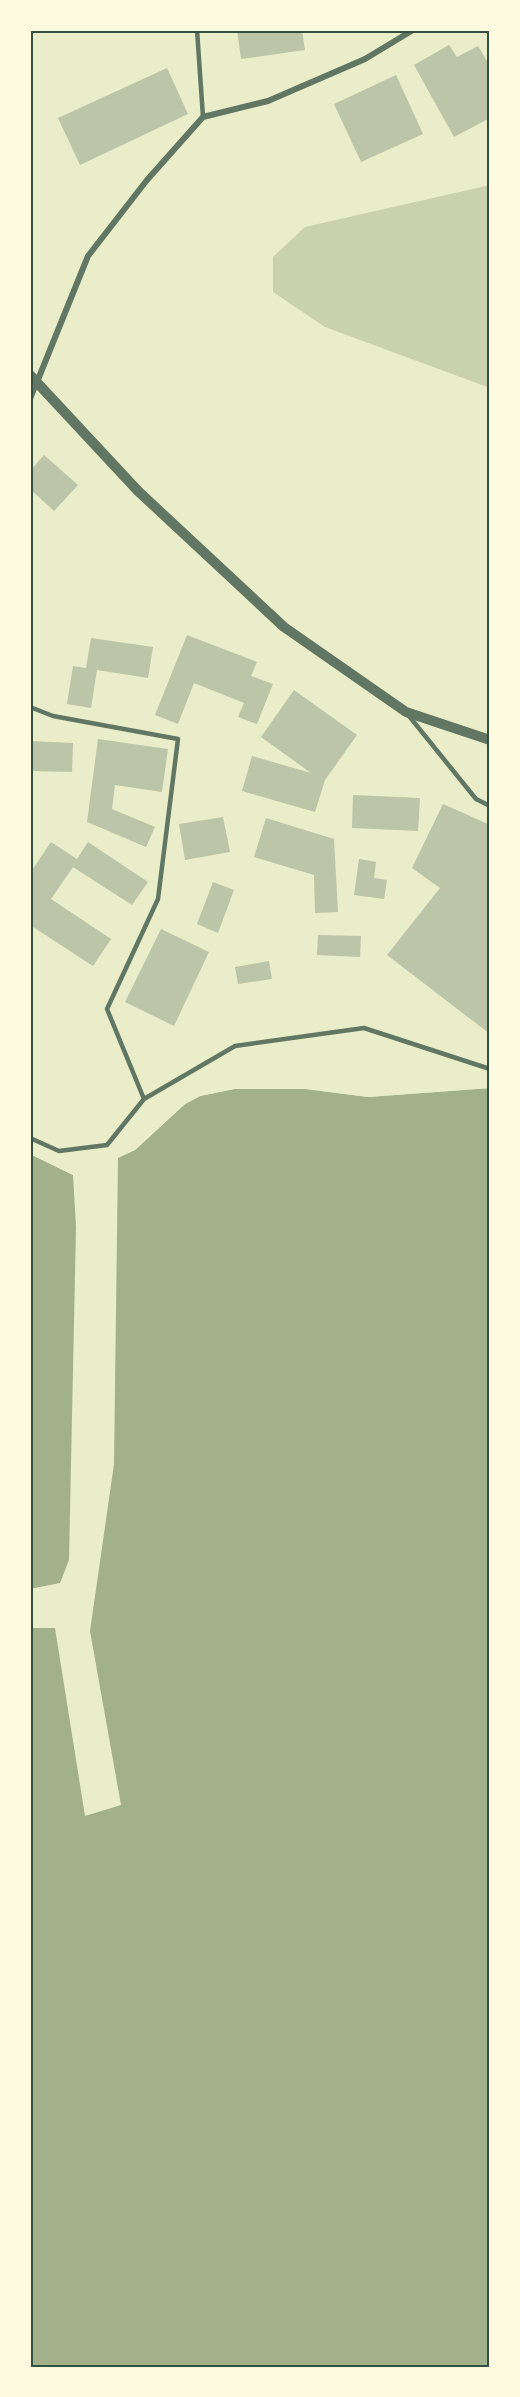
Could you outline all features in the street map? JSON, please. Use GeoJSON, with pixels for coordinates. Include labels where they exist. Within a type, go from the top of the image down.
{"type":"FeatureCollection","features":[{"type":"Feature","properties":{"kind":"street"},"geometry":{"type":"LineString","coordinates":[[413,30],[365,59],[268,101],[203,117],[147,180],[88,256],[33,379],[138,492],[284,627],[406,712],[490,741]]}},
{"type":"Feature","properties":{"kind":"lane"},"geometry":{"type":"LineString","coordinates":[[197,30],[203,117]]}},
{"type":"Feature","properties":{"kind":"lane"},"geometry":{"type":"LineString","coordinates":[[30,401],[33,379]]}},
{"type":"Feature","properties":{"kind":"lane"},"geometry":{"type":"LineString","coordinates":[[30,707],[53,716],[178,739],[158,899],[107,1009],[144,1099]]}},
{"type":"Feature","properties":{"kind":"lane"},"geometry":{"type":"LineString","coordinates":[[406,712],[476,799],[490,806]]}},
{"type":"Feature","properties":{"kind":"lane"},"geometry":{"type":"LineString","coordinates":[[30,1138],[59,1151],[107,1145],[144,1099],[236,1046],[364,1028],[490,1069]]}},
{"type":"Feature","properties":{"kind":"shaded area"},"geometry":{"type":"Polygon","coordinates":[[[490,185],[490,388],[325,327],[273,292],[273,257],[305,227],[490,185]]]}},
{"type":"Feature","properties":{"kind":"shaded area"},"geometry":{"type":"Polygon","coordinates":[[[490,1088],[490,2367],[30,2367],[30,1154],[73,1175],[135,1150],[185,1104],[200,1096],[234,1089],[306,1089],[368,1097],[490,1088]]]}},
{"type":"Feature","properties":{"kind":"pier"},"geometry":{"type":"Polygon","coordinates":[[[490,1085],[490,1088],[368,1097],[306,1089],[234,1089],[200,1096],[185,1104],[135,1150],[118,1158],[114,1464],[90,1631],[121,1805],[85,1816],[55,1628],[30,1628],[30,1589],[60,1583],[69,1560],[76,1227],[73,1175],[30,1154],[30,1151],[73,1172],[133,1147],[183,1101],[199,1093],[234,1086],[306,1086],[368,1094],[490,1085]]]}},
{"type":"Feature","properties":{"kind":"building"},"geometry":{"type":"Polygon","coordinates":[[[237,30],[302,30],[305,50],[241,59],[237,30]]]}},
{"type":"Feature","properties":{"kind":"building"},"geometry":{"type":"Polygon","coordinates":[[[449,45],[457,57],[478,46],[490,66],[490,118],[454,137],[414,65],[449,45]]]}},
{"type":"Feature","properties":{"kind":"building"},"geometry":{"type":"Polygon","coordinates":[[[167,68],[188,114],[80,165],[58,118],[167,68]]]}},
{"type":"Feature","properties":{"kind":"building"},"geometry":{"type":"Polygon","coordinates":[[[396,75],[423,134],[361,162],[334,104],[396,75]]]}},
{"type":"Feature","properties":{"kind":"building"},"geometry":{"type":"Polygon","coordinates":[[[44,455],[78,485],[54,511],[30,489],[30,471],[44,455]]]}},
{"type":"Feature","properties":{"kind":"building"},"geometry":{"type":"Polygon","coordinates":[[[187,635],[257,662],[251,676],[273,684],[257,724],[238,717],[244,703],[194,683],[178,724],[155,715],[187,635]]]}},
{"type":"Feature","properties":{"kind":"building"},"geometry":{"type":"Polygon","coordinates":[[[91,638],[153,647],[148,678],[97,670],[91,708],[67,704],[73,666],[86,668],[91,638]]]}},
{"type":"Feature","properties":{"kind":"building"},"geometry":{"type":"Polygon","coordinates":[[[294,690],[357,735],[325,780],[315,812],[242,791],[252,756],[311,773],[261,737],[294,690]]]}},
{"type":"Feature","properties":{"kind":"building"},"geometry":{"type":"Polygon","coordinates":[[[98,739],[168,749],[162,792],[115,785],[112,809],[155,827],[146,847],[87,822],[98,739]]]}},
{"type":"Feature","properties":{"kind":"building"},"geometry":{"type":"Polygon","coordinates":[[[30,741],[73,743],[72,772],[30,771],[30,741]]]}},
{"type":"Feature","properties":{"kind":"building"},"geometry":{"type":"Polygon","coordinates":[[[353,795],[420,798],[418,831],[352,828],[353,795]]]}},
{"type":"Feature","properties":{"kind":"building"},"geometry":{"type":"Polygon","coordinates":[[[443,804],[490,825],[490,1034],[387,955],[440,888],[412,868],[443,804]]]}},
{"type":"Feature","properties":{"kind":"building"},"geometry":{"type":"Polygon","coordinates":[[[223,817],[230,852],[185,860],[179,824],[223,817]]]}},
{"type":"Feature","properties":{"kind":"building"},"geometry":{"type":"Polygon","coordinates":[[[266,818],[334,839],[338,912],[315,913],[314,875],[254,857],[266,818]]]}},
{"type":"Feature","properties":{"kind":"building"},"geometry":{"type":"Polygon","coordinates":[[[51,842],[77,859],[88,842],[148,882],[132,905],[73,867],[51,899],[111,939],[93,966],[30,925],[30,873],[51,842]]]}},
{"type":"Feature","properties":{"kind":"building"},"geometry":{"type":"Polygon","coordinates":[[[359,859],[376,862],[374,878],[387,880],[384,899],[354,895],[359,859]]]}},
{"type":"Feature","properties":{"kind":"building"},"geometry":{"type":"Polygon","coordinates":[[[213,882],[234,890],[218,933],[197,924],[213,882]]]}},
{"type":"Feature","properties":{"kind":"building"},"geometry":{"type":"Polygon","coordinates":[[[161,929],[209,952],[174,1026],[125,1002],[161,929]]]}},
{"type":"Feature","properties":{"kind":"building"},"geometry":{"type":"Polygon","coordinates":[[[318,935],[361,936],[360,957],[317,955],[318,935]]]}},
{"type":"Feature","properties":{"kind":"building"},"geometry":{"type":"Polygon","coordinates":[[[269,961],[272,979],[238,984],[235,967],[269,961]]]}}]}
